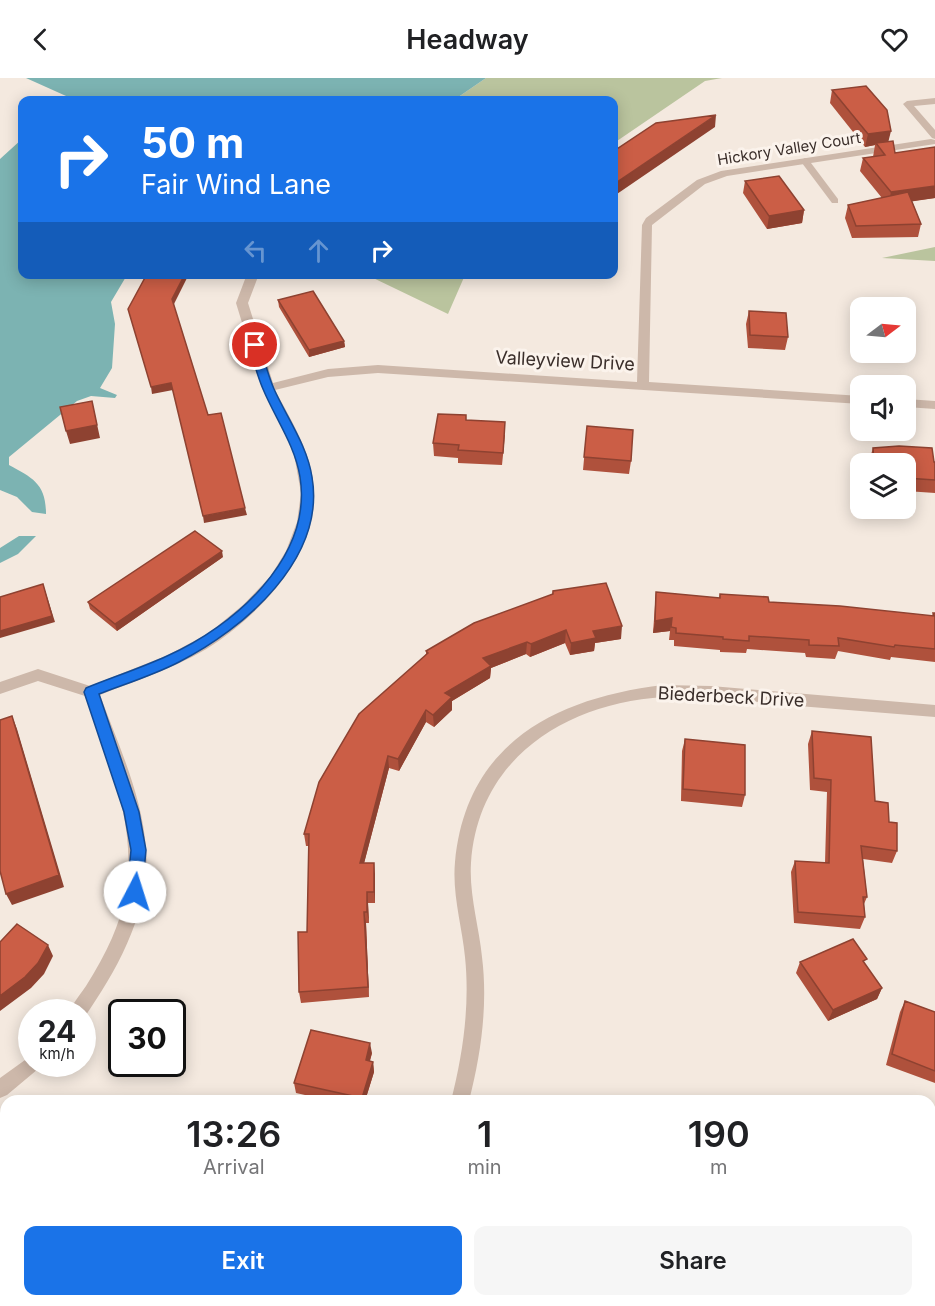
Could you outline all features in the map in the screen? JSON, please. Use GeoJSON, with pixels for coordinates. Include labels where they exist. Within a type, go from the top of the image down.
{"type":"FeatureCollection","features":[{"type":"Feature","properties":{"kind":"street","name":"Hickory Valley Court"},"geometry":{"type":"LineString","coordinates":[[643,384],[647,225],[710,177],[726,172],[934,140]]}},
{"type":"Feature","properties":{"kind":"street"},"geometry":{"type":"LineString","coordinates":[[0,688],[38,675],[91,692],[173,659],[214,637],[248,609],[275,580],[293,551],[304,522],[308,493],[306,476],[299,449],[268,388],[242,303],[252,279]]}},
{"type":"Feature","properties":{"kind":"street","name":"Valleyview Drive"},"geometry":{"type":"LineString","coordinates":[[268,388],[336,372],[378,369],[643,384],[850,399]]}},
{"type":"Feature","properties":{"kind":"street"},"geometry":{"type":"LineString","coordinates":[[916,404],[935,405]]}},
{"type":"Feature","properties":{"kind":"street"},"geometry":{"type":"LineString","coordinates":[[88,999],[99,985],[120,942],[135,892],[138,850],[132,812],[91,692]]}},
{"type":"Feature","properties":{"kind":"street","name":"Biederbeck Drive"},"geometry":{"type":"LineString","coordinates":[[462,1095],[468,1072],[475,970],[466,910],[463,864],[468,824],[486,783],[512,749],[546,724],[582,706],[620,697],[663,692],[718,694],[935,711]]}},
{"type":"Feature","properties":{"kind":"street"},"geometry":{"type":"LineString","coordinates":[[0,1089],[18,1074]]}},
{"type":"Feature","properties":{"kind":"lane"},"geometry":{"type":"LineString","coordinates":[[934,140],[907,104],[935,101]]}},
{"type":"Feature","properties":{"kind":"lane"},"geometry":{"type":"LineString","coordinates":[[805,161],[835,201]]}},
{"type":"Feature","properties":{"kind":"green space"},"geometry":{"type":"Polygon","coordinates":[[[486,78],[722,78],[705,81],[618,140],[618,96],[460,96],[486,78]]]}},
{"type":"Feature","properties":{"kind":"green space"},"geometry":{"type":"Polygon","coordinates":[[[935,247],[935,261],[882,258],[935,247]]]}},
{"type":"Feature","properties":{"kind":"green space"},"geometry":{"type":"Polygon","coordinates":[[[375,279],[463,279],[448,314],[375,279]]]}},
{"type":"Feature","properties":{"kind":"water"},"geometry":{"type":"Polygon","coordinates":[[[26,78],[486,78],[460,96],[66,96],[26,78]]]}},
{"type":"Feature","properties":{"kind":"water"},"geometry":{"type":"Polygon","coordinates":[[[18,143],[18,279],[125,279],[111,302],[115,324],[112,368],[100,388],[117,395],[115,398],[91,396],[77,401],[9,457],[9,465],[31,478],[41,489],[46,514],[32,512],[17,497],[0,490],[0,159],[18,143]]]}},
{"type":"Feature","properties":{"kind":"water"},"geometry":{"type":"Polygon","coordinates":[[[19,536],[36,536],[18,554],[0,563],[0,548],[19,536]]]}},
{"type":"Feature","properties":{"kind":"building"},"geometry":{"type":"Polygon","coordinates":[[[866,86],[887,110],[891,131],[868,134],[832,90],[866,86]]]}},
{"type":"Feature","properties":{"kind":"building"},"geometry":{"type":"Polygon","coordinates":[[[716,115],[618,181],[618,148],[656,123],[716,115]]]}},
{"type":"Feature","properties":{"kind":"building"},"geometry":{"type":"Polygon","coordinates":[[[893,141],[895,153],[935,147],[935,186],[891,192],[863,158],[885,155],[876,143],[893,141]]]}},
{"type":"Feature","properties":{"kind":"building"},"geometry":{"type":"Polygon","coordinates":[[[779,176],[804,210],[769,216],[745,181],[779,176]]]}},
{"type":"Feature","properties":{"kind":"building"},"geometry":{"type":"Polygon","coordinates":[[[908,192],[921,224],[856,226],[848,205],[908,192]]]}},
{"type":"Feature","properties":{"kind":"building"},"geometry":{"type":"Polygon","coordinates":[[[144,279],[182,279],[172,299],[208,415],[221,413],[245,508],[203,516],[171,383],[151,387],[128,309],[144,279]]]}},
{"type":"Feature","properties":{"kind":"building"},"geometry":{"type":"Polygon","coordinates":[[[313,291],[344,341],[309,350],[278,300],[313,291]]]}},
{"type":"Feature","properties":{"kind":"building"},"geometry":{"type":"Polygon","coordinates":[[[749,311],[786,313],[788,337],[750,335],[749,311]]]}},
{"type":"Feature","properties":{"kind":"building"},"geometry":{"type":"Polygon","coordinates":[[[92,401],[97,425],[66,431],[60,407],[92,401]]]}},
{"type":"Feature","properties":{"kind":"building"},"geometry":{"type":"Polygon","coordinates":[[[438,414],[466,415],[466,420],[505,422],[503,453],[458,450],[459,445],[433,443],[438,414]]]}},
{"type":"Feature","properties":{"kind":"building"},"geometry":{"type":"Polygon","coordinates":[[[587,426],[633,430],[631,461],[584,457],[587,426]]]}},
{"type":"Feature","properties":{"kind":"building"},"geometry":{"type":"Polygon","coordinates":[[[899,446],[932,448],[935,480],[916,479],[916,453],[873,453],[873,448],[899,446]]]}},
{"type":"Feature","properties":{"kind":"building"},"geometry":{"type":"Polygon","coordinates":[[[195,531],[222,551],[115,624],[88,602],[195,531]]]}},
{"type":"Feature","properties":{"kind":"building"},"geometry":{"type":"Polygon","coordinates":[[[606,583],[622,626],[593,631],[596,638],[571,643],[566,630],[531,644],[527,642],[483,658],[491,666],[445,693],[452,697],[433,715],[426,710],[398,759],[388,756],[360,863],[374,863],[374,892],[367,892],[367,912],[364,912],[368,987],[299,992],[298,932],[307,932],[309,834],[304,834],[319,782],[359,714],[428,653],[426,651],[474,623],[553,594],[553,591],[606,583]]]}},
{"type":"Feature","properties":{"kind":"building"},"geometry":{"type":"Polygon","coordinates":[[[43,584],[52,616],[0,631],[0,597],[43,584]]]}},
{"type":"Feature","properties":{"kind":"building"},"geometry":{"type":"Polygon","coordinates":[[[656,592],[720,598],[720,594],[768,597],[769,602],[840,606],[934,616],[933,613],[935,613],[935,649],[895,645],[894,647],[838,638],[839,646],[809,645],[809,640],[749,636],[749,641],[676,633],[676,628],[671,627],[672,618],[655,621],[656,592]]]}},
{"type":"Feature","properties":{"kind":"building"},"geometry":{"type":"Polygon","coordinates":[[[12,716],[59,875],[6,894],[0,871],[0,720],[12,716]]]}},
{"type":"Feature","properties":{"kind":"building"},"geometry":{"type":"Polygon","coordinates":[[[812,731],[871,737],[875,801],[888,803],[889,822],[897,823],[897,851],[861,846],[867,897],[863,897],[865,917],[798,912],[795,861],[829,863],[831,780],[814,778],[812,731]]]}},
{"type":"Feature","properties":{"kind":"building"},"geometry":{"type":"Polygon","coordinates":[[[685,739],[745,745],[745,795],[683,789],[685,739]]]}},
{"type":"Feature","properties":{"kind":"building"},"geometry":{"type":"Polygon","coordinates":[[[17,924],[48,945],[38,963],[25,977],[0,996],[0,942],[17,924]]]}},
{"type":"Feature","properties":{"kind":"building"},"geometry":{"type":"Polygon","coordinates":[[[853,939],[867,959],[863,961],[882,988],[833,1010],[800,962],[853,939]]]}},
{"type":"Feature","properties":{"kind":"building"},"geometry":{"type":"Polygon","coordinates":[[[905,1001],[935,1012],[935,1071],[892,1054],[905,1001]]]}},
{"type":"Feature","properties":{"kind":"building"},"geometry":{"type":"Polygon","coordinates":[[[311,1030],[370,1043],[366,1060],[373,1062],[363,1095],[348,1095],[294,1083],[311,1030]]]}},
{"type":"Feature","properties":{"kind":"route"},"geometry":{"type":"LineString","coordinates":[[135,892],[138,850],[132,812],[91,692],[173,659],[214,637],[248,609],[275,580],[293,551],[304,522],[308,493],[306,476],[299,449],[268,388],[255,345]]}}]}
